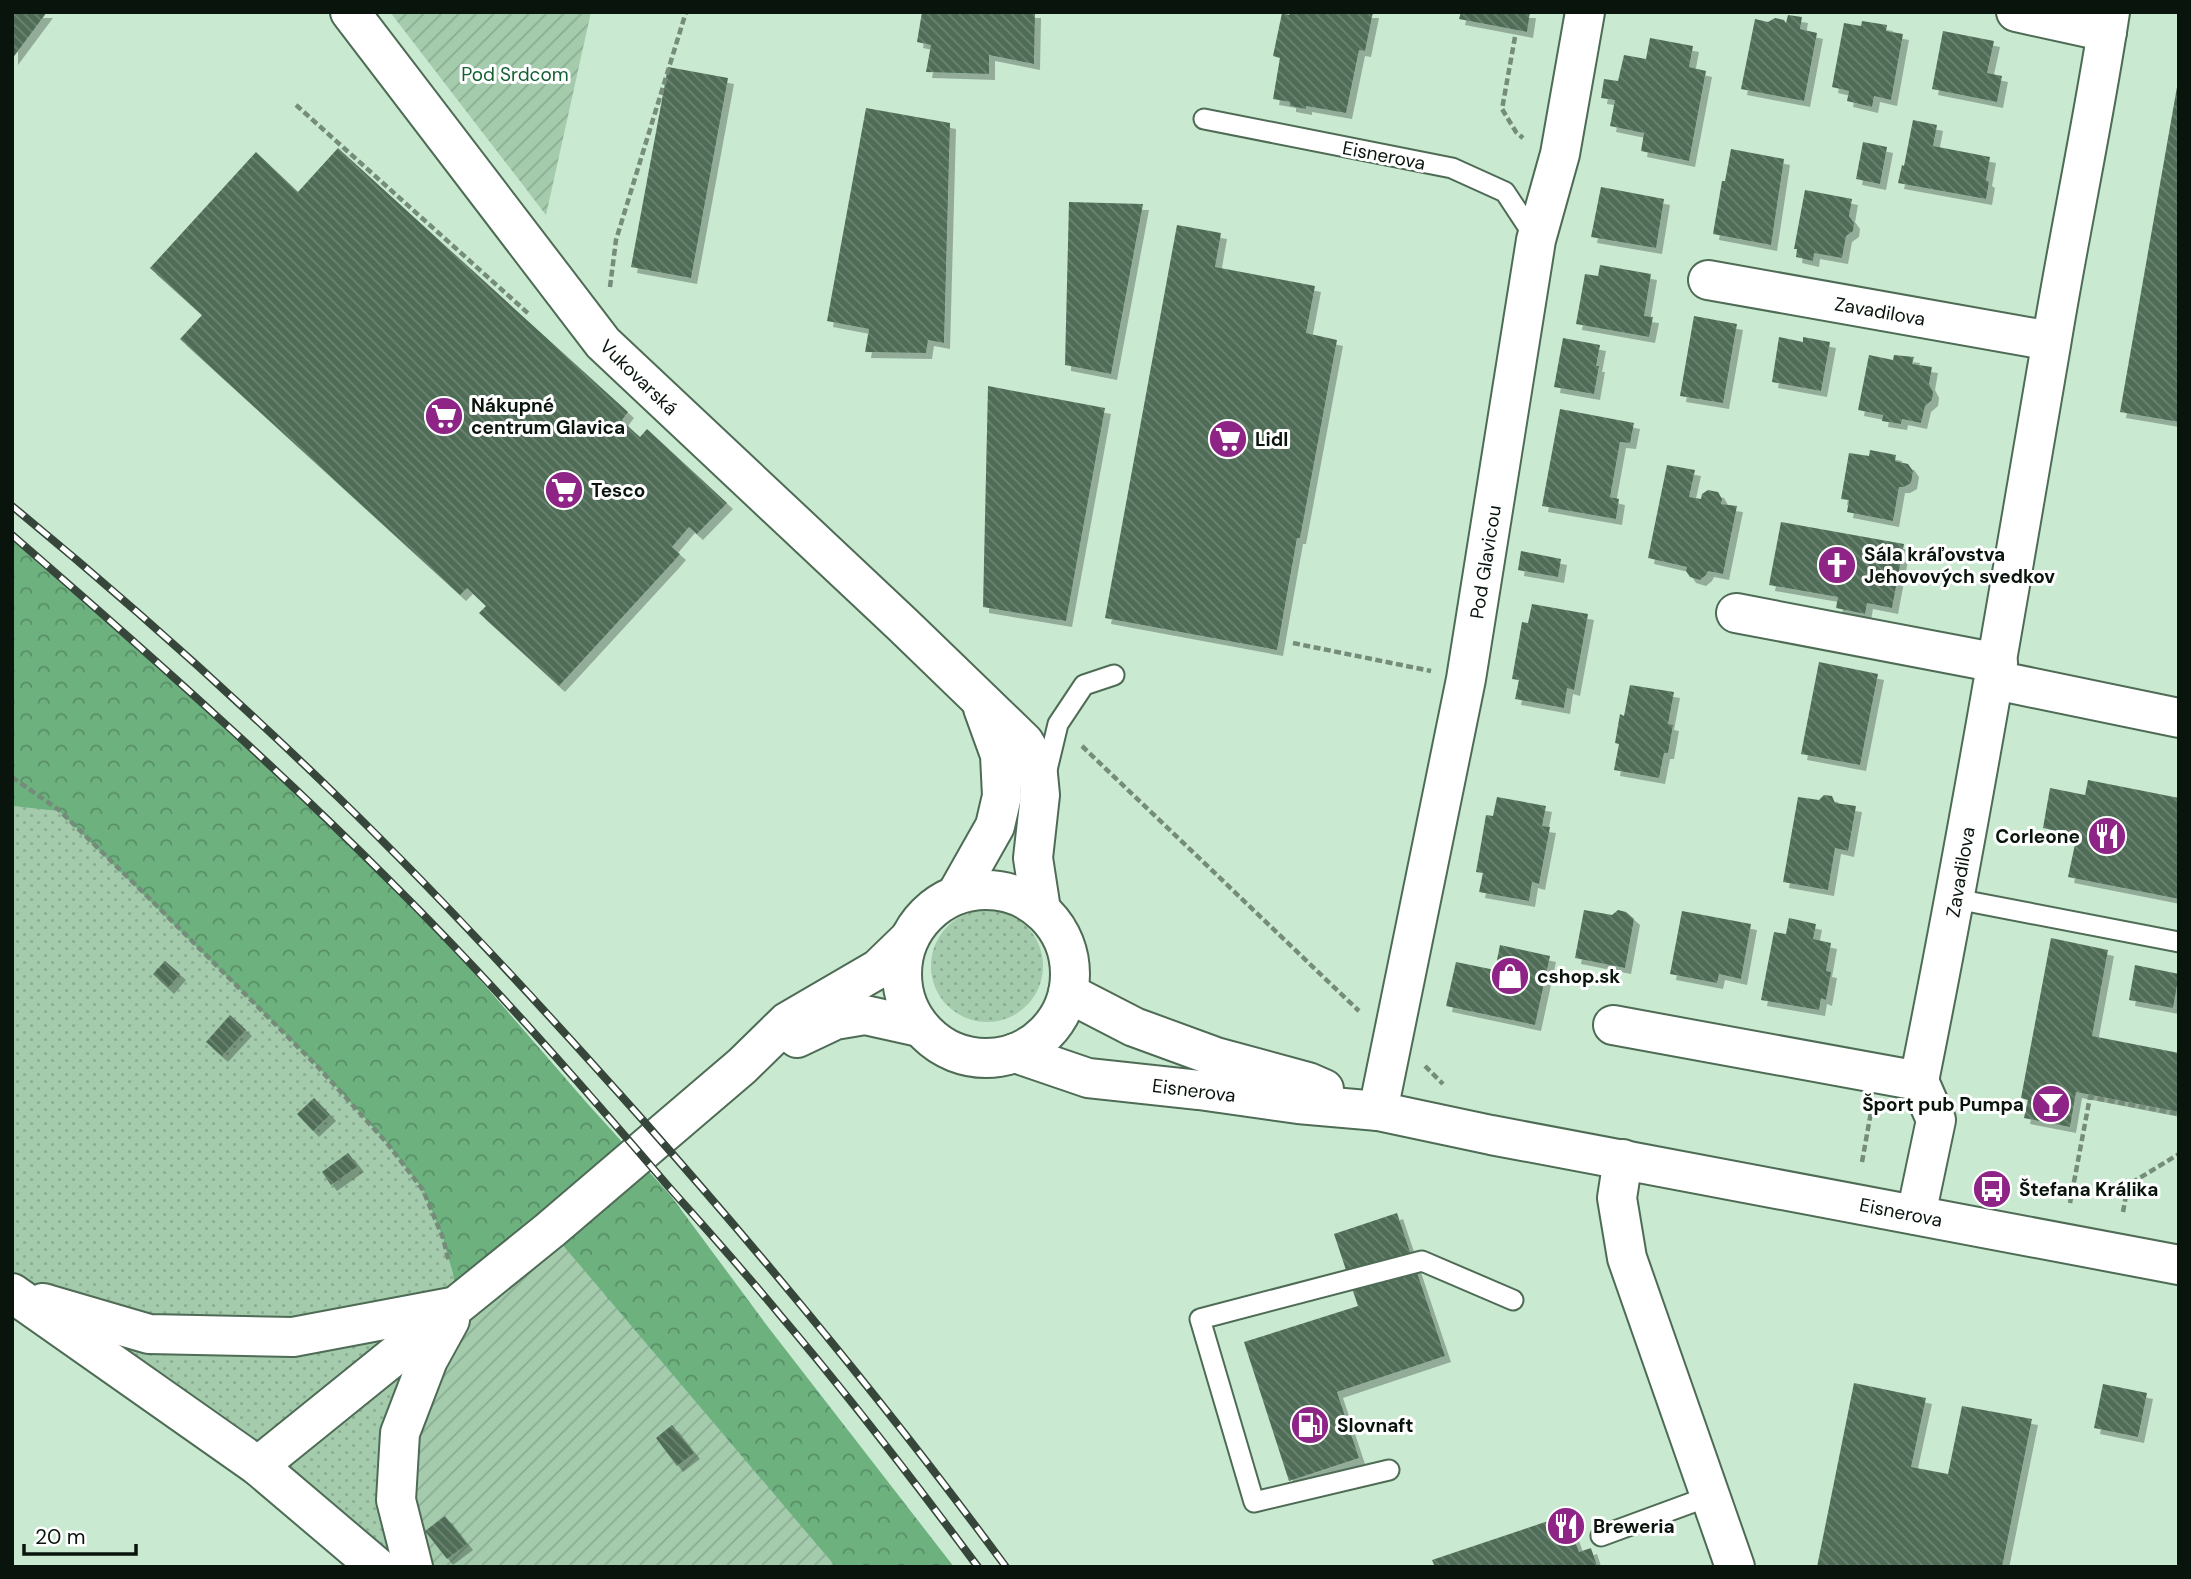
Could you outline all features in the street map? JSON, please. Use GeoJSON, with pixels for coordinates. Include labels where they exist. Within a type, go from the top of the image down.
{"type":"FeatureCollection","features":[{"type":"Feature","properties":{"kind":"street","name":"Vukovarská"},"geometry":{"type":"LineString","coordinates":[[350,12],[603,343],[1024,742],[1037,764],[1041,795],[1033,858],[1041,910]]}},
{"type":"Feature","properties":{"kind":"street","name":"Pod Glavicou"},"geometry":{"type":"LineString","coordinates":[[1378,1111],[1466,679],[1536,240],[1560,154],[1585,12]]}},
{"type":"Feature","properties":{"kind":"street","name":"Zavadilova"},"geometry":{"type":"LineString","coordinates":[[1919,1081],[1956,899],[2051,341],[2109,22],[2016,12]]}},
{"type":"Feature","properties":{"kind":"street","name":"Zavadilova"},"geometry":{"type":"LineString","coordinates":[[1708,280],[2051,341]]}},
{"type":"Feature","properties":{"kind":"street"},"geometry":{"type":"LineString","coordinates":[[1736,612],[1996,671],[2179,718]]}},
{"type":"Feature","properties":{"kind":"street","name":"Vukovarská"},"geometry":{"type":"LineString","coordinates":[[956,895],[995,826],[1002,796],[1000,755],[978,696]]}},
{"type":"Feature","properties":{"kind":"street","name":"Eisnerova"},"geometry":{"type":"LineString","coordinates":[[981,890],[1002,891],[1022,898],[1041,910],[1056,927],[1066,947],[1071,970],[1068,993],[1050,1030],[1015,1053],[992,1058],[968,1057],[946,1048],[919,1027],[907,1004],[902,964],[909,939],[933,907],[956,895],[981,890]]}},
{"type":"Feature","properties":{"kind":"street"},"geometry":{"type":"LineString","coordinates":[[258,1465],[457,1306],[743,1066],[787,1022],[878,969],[909,939]]}},
{"type":"Feature","properties":{"kind":"street","name":"Eisnerova"},"geometry":{"type":"LineString","coordinates":[[1068,993],[1134,1027],[1216,1057],[1308,1082],[1378,1111]]}},
{"type":"Feature","properties":{"kind":"street"},"geometry":{"type":"LineString","coordinates":[[743,1066],[835,1020],[865,1015],[919,1027]]}},
{"type":"Feature","properties":{"kind":"street"},"geometry":{"type":"LineString","coordinates":[[1613,1025],[1919,1081],[1936,1120],[1916,1215]]}},
{"type":"Feature","properties":{"kind":"street","name":"Eisnerova"},"geometry":{"type":"LineString","coordinates":[[1015,1053],[1088,1078],[1378,1111],[2179,1265]]}},
{"type":"Feature","properties":{"kind":"street"},"geometry":{"type":"LineString","coordinates":[[1623,1159],[1617,1198],[1628,1258],[1735,1567]]}},
{"type":"Feature","properties":{"kind":"street"},"geometry":{"type":"LineString","coordinates":[[13,1294],[149,1334],[293,1337],[457,1306]]}},
{"type":"Feature","properties":{"kind":"street"},"geometry":{"type":"LineString","coordinates":[[13,1294],[258,1465],[377,1567]]}},
{"type":"Feature","properties":{"kind":"street"},"geometry":{"type":"LineString","coordinates":[[413,1567],[396,1500],[400,1433],[428,1360],[457,1306]]}},
{"type":"Feature","properties":{"kind":"lane","name":"Eisnerova"},"geometry":{"type":"LineString","coordinates":[[1204,119],[1452,168],[1505,192],[1536,240]]}},
{"type":"Feature","properties":{"kind":"lane"},"geometry":{"type":"LineString","coordinates":[[1041,795],[1058,724],[1084,685],[1114,675]]}},
{"type":"Feature","properties":{"kind":"lane"},"geometry":{"type":"LineString","coordinates":[[1956,899],[2179,942]]}},
{"type":"Feature","properties":{"kind":"lane"},"geometry":{"type":"LineString","coordinates":[[1389,1470],[1254,1502],[1200,1319],[1422,1261],[1513,1300]]}},
{"type":"Feature","properties":{"kind":"lane"},"geometry":{"type":"LineString","coordinates":[[1601,1536],[1710,1496]]}},
{"type":"Feature","properties":{"kind":"path"},"geometry":{"type":"LineString","coordinates":[[603,343],[616,240],[686,12]]}},
{"type":"Feature","properties":{"kind":"path"},"geometry":{"type":"LineString","coordinates":[[296,105],[534,319]]}},
{"type":"Feature","properties":{"kind":"path"},"geometry":{"type":"LineString","coordinates":[[1293,643],[1442,673]]}},
{"type":"Feature","properties":{"kind":"path"},"geometry":{"type":"LineString","coordinates":[[1079,743],[1362,1013]]}},
{"type":"Feature","properties":{"kind":"path"},"geometry":{"type":"LineString","coordinates":[[12,777],[59,810],[319,1068],[387,1143],[423,1190],[443,1238],[453,1274],[457,1306]]}},
{"type":"Feature","properties":{"kind":"path"},"geometry":{"type":"LineString","coordinates":[[1862,1162],[1877,1073]]}},
{"type":"Feature","properties":{"kind":"path"},"geometry":{"type":"LineString","coordinates":[[2070,1203],[2090,1097],[2179,1114]]}},
{"type":"Feature","properties":{"kind":"path"},"geometry":{"type":"LineString","coordinates":[[2123,1212],[2128,1185],[2179,1154]]}},
{"type":"Feature","properties":{"kind":"green space","name":"Pod Srdcom"},"geometry":{"type":"Polygon","coordinates":[[[390,12],[591,12],[546,215],[390,12]]]}},
{"type":"Feature","properties":{"kind":"green space"},"geometry":{"type":"Polygon","coordinates":[[[12,538],[94,607],[328,815],[456,952],[671,1196],[768,1327],[954,1567],[835,1567],[550,1231],[457,1306],[453,1274],[443,1238],[423,1190],[387,1143],[319,1068],[59,811],[12,806],[12,538]]]}},
{"type":"Feature","properties":{"kind":"green space"},"geometry":{"type":"Polygon","coordinates":[[[12,806],[59,810],[319,1068],[387,1143],[423,1190],[443,1238],[453,1274],[457,1306],[413,1567],[377,1567],[12,1293],[12,806]]]}},
{"type":"Feature","properties":{"kind":"green space"},"geometry":{"type":"Polygon","coordinates":[[[987,910],[1008,914],[1027,926],[1039,945],[1043,966],[1039,987],[1027,1006],[1008,1018],[987,1022],[966,1018],[947,1006],[935,987],[931,966],[935,945],[947,926],[966,914],[987,910]]]}},
{"type":"Feature","properties":{"kind":"green space"},"geometry":{"type":"Polygon","coordinates":[[[550,1230],[835,1567],[413,1567],[400,1433],[428,1360],[550,1230]]]}},
{"type":"Feature","properties":{"kind":"building"},"geometry":{"type":"Polygon","coordinates":[[[12,12],[47,12],[12,59],[12,12]]]}},
{"type":"Feature","properties":{"kind":"building"},"geometry":{"type":"Polygon","coordinates":[[[922,12],[1035,12],[1034,64],[989,55],[989,74],[926,72],[931,45],[917,42],[922,12]]]}},
{"type":"Feature","properties":{"kind":"building"},"geometry":{"type":"Polygon","coordinates":[[[1290,12],[1373,12],[1365,51],[1359,50],[1346,113],[1290,106],[1290,102],[1273,99],[1280,58],[1273,56],[1282,13],[1289,15],[1290,12]]]}},
{"type":"Feature","properties":{"kind":"building"},"geometry":{"type":"Polygon","coordinates":[[[1461,12],[1530,12],[1527,32],[1459,19],[1461,12]]]}},
{"type":"Feature","properties":{"kind":"building"},"geometry":{"type":"Polygon","coordinates":[[[1788,15],[1802,17],[1800,29],[1817,33],[1804,101],[1741,89],[1755,19],[1768,22],[1775,18],[1786,23],[1788,15]]]}},
{"type":"Feature","properties":{"kind":"building"},"geometry":{"type":"Polygon","coordinates":[[[1862,21],[1887,25],[1886,31],[1903,34],[1891,100],[1874,96],[1872,107],[1847,101],[1849,91],[1832,87],[1844,23],[1861,26],[1862,21]]]}},
{"type":"Feature","properties":{"kind":"building"},"geometry":{"type":"Polygon","coordinates":[[[1943,31],[1994,41],[1987,73],[2002,76],[1997,102],[1932,89],[1943,31]]]}},
{"type":"Feature","properties":{"kind":"building"},"geometry":{"type":"Polygon","coordinates":[[[1650,38],[1693,46],[1689,67],[1706,71],[1689,161],[1641,151],[1644,133],[1610,126],[1615,100],[1601,98],[1604,79],[1618,81],[1624,55],[1646,59],[1650,38]]]}},
{"type":"Feature","properties":{"kind":"building"},"geometry":{"type":"Polygon","coordinates":[[[668,67],[728,78],[691,278],[631,267],[668,67]]]}},
{"type":"Feature","properties":{"kind":"building"},"geometry":{"type":"Polygon","coordinates":[[[2179,87],[2179,422],[2120,412],[2179,87]]]}},
{"type":"Feature","properties":{"kind":"building"},"geometry":{"type":"Polygon","coordinates":[[[866,108],[950,123],[944,343],[928,340],[926,353],[865,352],[869,329],[827,321],[866,108]]]}},
{"type":"Feature","properties":{"kind":"building"},"geometry":{"type":"Polygon","coordinates":[[[1913,120],[1937,125],[1933,146],[1990,157],[1986,199],[1898,183],[1913,120]]]}},
{"type":"Feature","properties":{"kind":"building"},"geometry":{"type":"Polygon","coordinates":[[[1863,142],[1887,147],[1880,184],[1856,179],[1863,142]]]}},
{"type":"Feature","properties":{"kind":"building","name":"Nákupné centrum Glavica"},"geometry":{"type":"Polygon","coordinates":[[[338,148],[628,412],[622,420],[631,429],[640,437],[647,429],[727,503],[697,534],[689,527],[672,547],[680,554],[559,686],[479,613],[486,606],[467,588],[460,595],[180,339],[202,315],[150,268],[256,152],[298,192],[338,148]]]}},
{"type":"Feature","properties":{"kind":"building"},"geometry":{"type":"Polygon","coordinates":[[[1731,149],[1784,159],[1771,245],[1713,234],[1722,181],[1725,181],[1731,149]]]}},
{"type":"Feature","properties":{"kind":"building"},"geometry":{"type":"Polygon","coordinates":[[[1601,187],[1664,199],[1656,248],[1591,237],[1601,187]]]}},
{"type":"Feature","properties":{"kind":"building"},"geometry":{"type":"Polygon","coordinates":[[[1805,190],[1852,199],[1849,216],[1854,223],[1853,231],[1846,236],[1842,258],[1814,253],[1813,261],[1796,257],[1797,249],[1794,249],[1805,190]]]}},
{"type":"Feature","properties":{"kind":"building"},"geometry":{"type":"Polygon","coordinates":[[[1069,202],[1143,204],[1111,374],[1065,365],[1069,202]]]}},
{"type":"Feature","properties":{"kind":"building","name":"Lidl"},"geometry":{"type":"Polygon","coordinates":[[[1177,225],[1221,233],[1215,267],[1315,286],[1306,333],[1337,340],[1277,650],[1105,618],[1177,225]]]}},
{"type":"Feature","properties":{"kind":"building"},"geometry":{"type":"Polygon","coordinates":[[[1600,265],[1651,274],[1644,316],[1653,317],[1649,337],[1576,324],[1585,274],[1598,276],[1600,265]]]}},
{"type":"Feature","properties":{"kind":"building"},"geometry":{"type":"Polygon","coordinates":[[[1694,316],[1737,324],[1723,403],[1680,396],[1694,316]]]}},
{"type":"Feature","properties":{"kind":"building"},"geometry":{"type":"Polygon","coordinates":[[[1779,337],[1803,342],[1803,337],[1830,342],[1821,391],[1772,382],[1779,337]]]}},
{"type":"Feature","properties":{"kind":"building"},"geometry":{"type":"Polygon","coordinates":[[[1563,338],[1600,345],[1594,394],[1554,387],[1563,338]]]}},
{"type":"Feature","properties":{"kind":"building"},"geometry":{"type":"Polygon","coordinates":[[[1869,355],[1893,360],[1894,355],[1914,357],[1912,364],[1932,367],[1929,384],[1933,392],[1932,400],[1925,406],[1921,423],[1902,419],[1901,424],[1882,421],[1883,415],[1858,410],[1869,355]]]}},
{"type":"Feature","properties":{"kind":"building"},"geometry":{"type":"Polygon","coordinates":[[[988,386],[1105,408],[1066,621],[983,607],[988,386]]]}},
{"type":"Feature","properties":{"kind":"building"},"geometry":{"type":"Polygon","coordinates":[[[1560,409],[1634,423],[1630,443],[1620,442],[1610,497],[1619,499],[1616,519],[1542,506],[1560,409]]]}},
{"type":"Feature","properties":{"kind":"building"},"geometry":{"type":"Polygon","coordinates":[[[1870,450],[1896,455],[1895,461],[1908,464],[1913,471],[1911,483],[1899,487],[1893,521],[1847,512],[1849,500],[1841,499],[1849,453],[1869,456],[1870,450]]]}},
{"type":"Feature","properties":{"kind":"building"},"geometry":{"type":"Polygon","coordinates":[[[1667,465],[1695,470],[1689,497],[1701,499],[1702,494],[1708,490],[1718,492],[1722,499],[1721,504],[1737,506],[1723,574],[1708,571],[1700,580],[1690,577],[1686,571],[1687,567],[1648,558],[1667,465]]]}},
{"type":"Feature","properties":{"kind":"building","name":"Sála kráľovstva Jehovových svedkov"},"geometry":{"type":"Polygon","coordinates":[[[1781,522],[1904,544],[1892,608],[1867,603],[1865,614],[1836,608],[1838,597],[1769,585],[1781,522]]]}},
{"type":"Feature","properties":{"kind":"building"},"geometry":{"type":"Polygon","coordinates":[[[1521,551],[1561,559],[1558,577],[1518,570],[1521,551]]]}},
{"type":"Feature","properties":{"kind":"building"},"geometry":{"type":"Polygon","coordinates":[[[1532,604],[1588,614],[1574,690],[1567,688],[1564,708],[1515,699],[1519,680],[1512,679],[1522,622],[1528,623],[1532,604]]]}},
{"type":"Feature","properties":{"kind":"building"},"geometry":{"type":"Polygon","coordinates":[[[1819,662],[1878,674],[1860,765],[1801,754],[1819,662]]]}},
{"type":"Feature","properties":{"kind":"building"},"geometry":{"type":"Polygon","coordinates":[[[1630,685],[1674,692],[1668,724],[1673,725],[1668,753],[1664,753],[1659,778],[1614,770],[1619,744],[1615,743],[1620,714],[1624,716],[1630,685]]]}},
{"type":"Feature","properties":{"kind":"building"},"geometry":{"type":"Polygon","coordinates":[[[2088,780],[2179,798],[2179,899],[2068,877],[2077,835],[2043,828],[2050,788],[2085,795],[2088,780]]]}},
{"type":"Feature","properties":{"kind":"building"},"geometry":{"type":"Polygon","coordinates":[[[1824,795],[1832,796],[1835,803],[1856,806],[1848,851],[1835,848],[1828,890],[1783,882],[1798,797],[1819,800],[1824,795]]]}},
{"type":"Feature","properties":{"kind":"building"},"geometry":{"type":"Polygon","coordinates":[[[1497,797],[1546,806],[1542,826],[1550,827],[1539,884],[1532,882],[1529,901],[1479,892],[1483,873],[1476,872],[1486,815],[1493,816],[1497,797]]]}},
{"type":"Feature","properties":{"kind":"building"},"geometry":{"type":"Polygon","coordinates":[[[1584,910],[1612,915],[1618,910],[1626,912],[1634,919],[1625,968],[1575,958],[1584,910]]]}},
{"type":"Feature","properties":{"kind":"building"},"geometry":{"type":"Polygon","coordinates":[[[1682,911],[1751,924],[1741,979],[1719,974],[1717,983],[1670,974],[1682,911]]]}},
{"type":"Feature","properties":{"kind":"building"},"geometry":{"type":"Polygon","coordinates":[[[1789,918],[1816,924],[1813,939],[1831,943],[1826,971],[1831,972],[1826,1000],[1821,998],[1819,1010],[1761,1000],[1774,932],[1786,934],[1789,918]]]}},
{"type":"Feature","properties":{"kind":"building"},"geometry":{"type":"Polygon","coordinates":[[[2051,938],[2108,950],[2092,1036],[2179,1053],[2179,1112],[2076,1092],[2070,1127],[2024,1118],[2028,1100],[2021,1098],[2051,938]]]}},
{"type":"Feature","properties":{"kind":"building"},"geometry":{"type":"Polygon","coordinates":[[[1500,945],[1550,956],[1535,1025],[1446,1006],[1456,962],[1495,970],[1500,945]]]}},
{"type":"Feature","properties":{"kind":"building"},"geometry":{"type":"Polygon","coordinates":[[[165,961],[180,974],[168,988],[153,974],[165,961]]]}},
{"type":"Feature","properties":{"kind":"building"},"geometry":{"type":"Polygon","coordinates":[[[2135,965],[2179,974],[2173,1008],[2129,1000],[2135,965]]]}},
{"type":"Feature","properties":{"kind":"building"},"geometry":{"type":"Polygon","coordinates":[[[230,1015],[246,1030],[222,1056],[206,1042],[230,1015]]]}},
{"type":"Feature","properties":{"kind":"building"},"geometry":{"type":"Polygon","coordinates":[[[314,1098],[330,1115],[313,1131],[297,1114],[314,1098]]]}},
{"type":"Feature","properties":{"kind":"building"},"geometry":{"type":"Polygon","coordinates":[[[348,1153],[358,1166],[331,1185],[322,1172],[348,1153]]]}},
{"type":"Feature","properties":{"kind":"building"},"geometry":{"type":"Polygon","coordinates":[[[1397,1213],[1445,1356],[1337,1392],[1359,1458],[1289,1481],[1244,1342],[1358,1306],[1334,1234],[1397,1213]]]}},
{"type":"Feature","properties":{"kind":"building"},"geometry":{"type":"Polygon","coordinates":[[[1854,1383],[1926,1398],[1911,1467],[1948,1474],[1962,1406],[2032,1419],[2002,1567],[1817,1567],[1854,1383]]]}},
{"type":"Feature","properties":{"kind":"building"},"geometry":{"type":"Polygon","coordinates":[[[2103,1384],[2147,1393],[2138,1437],[2094,1428],[2103,1384]]]}},
{"type":"Feature","properties":{"kind":"building"},"geometry":{"type":"Polygon","coordinates":[[[672,1425],[694,1453],[677,1466],[656,1438],[672,1425]]]}},
{"type":"Feature","properties":{"kind":"building"},"geometry":{"type":"Polygon","coordinates":[[[1566,1515],[1579,1552],[1591,1548],[1597,1566],[1435,1567],[1432,1560],[1566,1515]]]}},
{"type":"Feature","properties":{"kind":"building"},"geometry":{"type":"Polygon","coordinates":[[[445,1516],[467,1544],[447,1559],[425,1531],[445,1516]]]}},
{"type":"Feature","properties":{"kind":"railway"},"geometry":{"type":"LineString","coordinates":[[12,506],[138,613],[260,723],[340,799],[494,956],[641,1118],[783,1283],[919,1452],[1006,1567]]}},
{"type":"Feature","properties":{"kind":"railway"},"geometry":{"type":"LineString","coordinates":[[12,535],[251,748],[344,836],[498,993],[766,1299],[856,1408],[978,1567]]}},
{"type":"Feature","properties":{"kind":"place","name":"Nákupné centrum Glavica"},"geometry":{"type":"Point","coordinates":[444,416]}},
{"type":"Feature","properties":{"kind":"place","name":"Lidl"},"geometry":{"type":"Point","coordinates":[1228,439]}},
{"type":"Feature","properties":{"kind":"place","name":"Tesco"},"geometry":{"type":"Point","coordinates":[564,490]}},
{"type":"Feature","properties":{"kind":"place","name":"Sála kráľovstva Jehovových svedkov"},"geometry":{"type":"Point","coordinates":[1837,565]}},
{"type":"Feature","properties":{"kind":"place","name":"Corleone"},"geometry":{"type":"Point","coordinates":[2107,836]}},
{"type":"Feature","properties":{"kind":"place","name":"cshop.sk"},"geometry":{"type":"Point","coordinates":[1510,976]}},
{"type":"Feature","properties":{"kind":"place","name":"Šport pub Pumpa"},"geometry":{"type":"Point","coordinates":[2051,1104]}},
{"type":"Feature","properties":{"kind":"place","name":"Štefana Králika"},"geometry":{"type":"Point","coordinates":[1992,1189]}},
{"type":"Feature","properties":{"kind":"place","name":"Slovnaft"},"geometry":{"type":"Point","coordinates":[1310,1425]}},
{"type":"Feature","properties":{"kind":"place","name":"Breweria"},"geometry":{"type":"Point","coordinates":[1566,1526]}}]}
